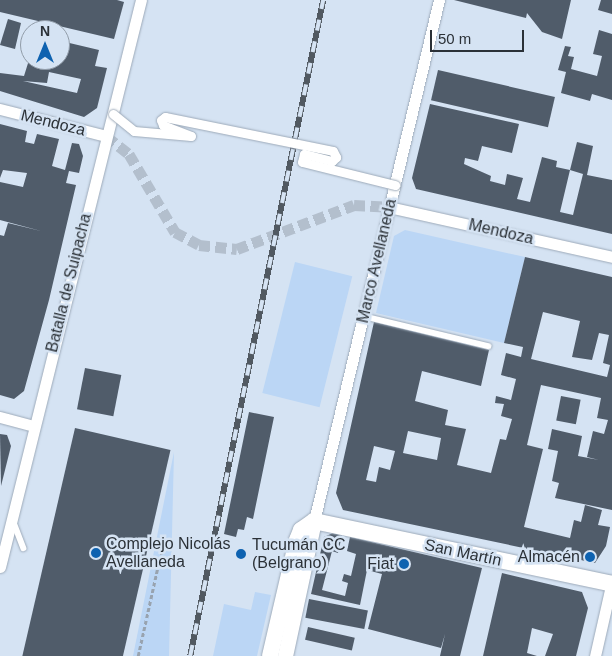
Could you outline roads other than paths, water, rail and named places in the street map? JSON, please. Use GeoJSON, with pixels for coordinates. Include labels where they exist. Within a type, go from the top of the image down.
{"type":"FeatureCollection","features":[{"type":"Feature","properties":{"kind":"main road","name":"San Martín"},"geometry":{"type":"LineString","coordinates":[[314,521],[612,583]]}},
{"type":"Feature","properties":{"kind":"main road"},"geometry":{"type":"LineString","coordinates":[[270,656],[296,540],[301,530],[314,521]]}},
{"type":"Feature","properties":{"kind":"street","name":"Batalla de Suipacha"},"geometry":{"type":"LineString","coordinates":[[0,567],[33,426],[141,0]]}},
{"type":"Feature","properties":{"kind":"street","name":"Marco Avellaneda"},"geometry":{"type":"LineString","coordinates":[[284,656],[314,521],[439,0]]}},
{"type":"Feature","properties":{"kind":"street","name":"Mendoza"},"geometry":{"type":"LineString","coordinates":[[0,109],[106,136]]}},
{"type":"Feature","properties":{"kind":"street"},"geometry":{"type":"LineString","coordinates":[[113,114],[134,131],[191,136],[163,125],[161,120],[165,116],[333,152],[336,157],[332,161],[304,154],[302,162],[395,185]]}},
{"type":"Feature","properties":{"kind":"street","name":"Mendoza"},"geometry":{"type":"LineString","coordinates":[[389,207],[612,257]]}},
{"type":"Feature","properties":{"kind":"street"},"geometry":{"type":"LineString","coordinates":[[0,417],[33,426]]}},
{"type":"Feature","properties":{"kind":"street"},"geometry":{"type":"LineString","coordinates":[[595,656],[612,583]]}},
{"type":"Feature","properties":{"kind":"lane"},"geometry":{"type":"LineString","coordinates":[[363,316],[488,346]]}},
{"type":"Feature","properties":{"kind":"lane"},"geometry":{"type":"LineString","coordinates":[[12,518],[24,548]]}},
{"type":"Feature","properties":{"kind":"tunnel"},"geometry":{"type":"LineString","coordinates":[[106,136],[129,154],[175,232],[199,245],[237,249],[354,205],[389,207]]}},
{"type":"Feature","properties":{"kind":"railway"},"geometry":{"type":"LineString","coordinates":[[190,656],[323,0]]}},
{"type":"Feature","properties":{"kind":"place","name":"Complejo Nicolás Avellaneda"},"geometry":{"type":"Point","coordinates":[96,553]}},
{"type":"Feature","properties":{"kind":"place","name":"Tucumán CC (Belgrano)"},"geometry":{"type":"Point","coordinates":[241,554]}},
{"type":"Feature","properties":{"kind":"place","name":"Almacén"},"geometry":{"type":"Point","coordinates":[590,557]}},
{"type":"Feature","properties":{"kind":"place","name":"Fiat"},"geometry":{"type":"Point","coordinates":[404,564]}}]}
